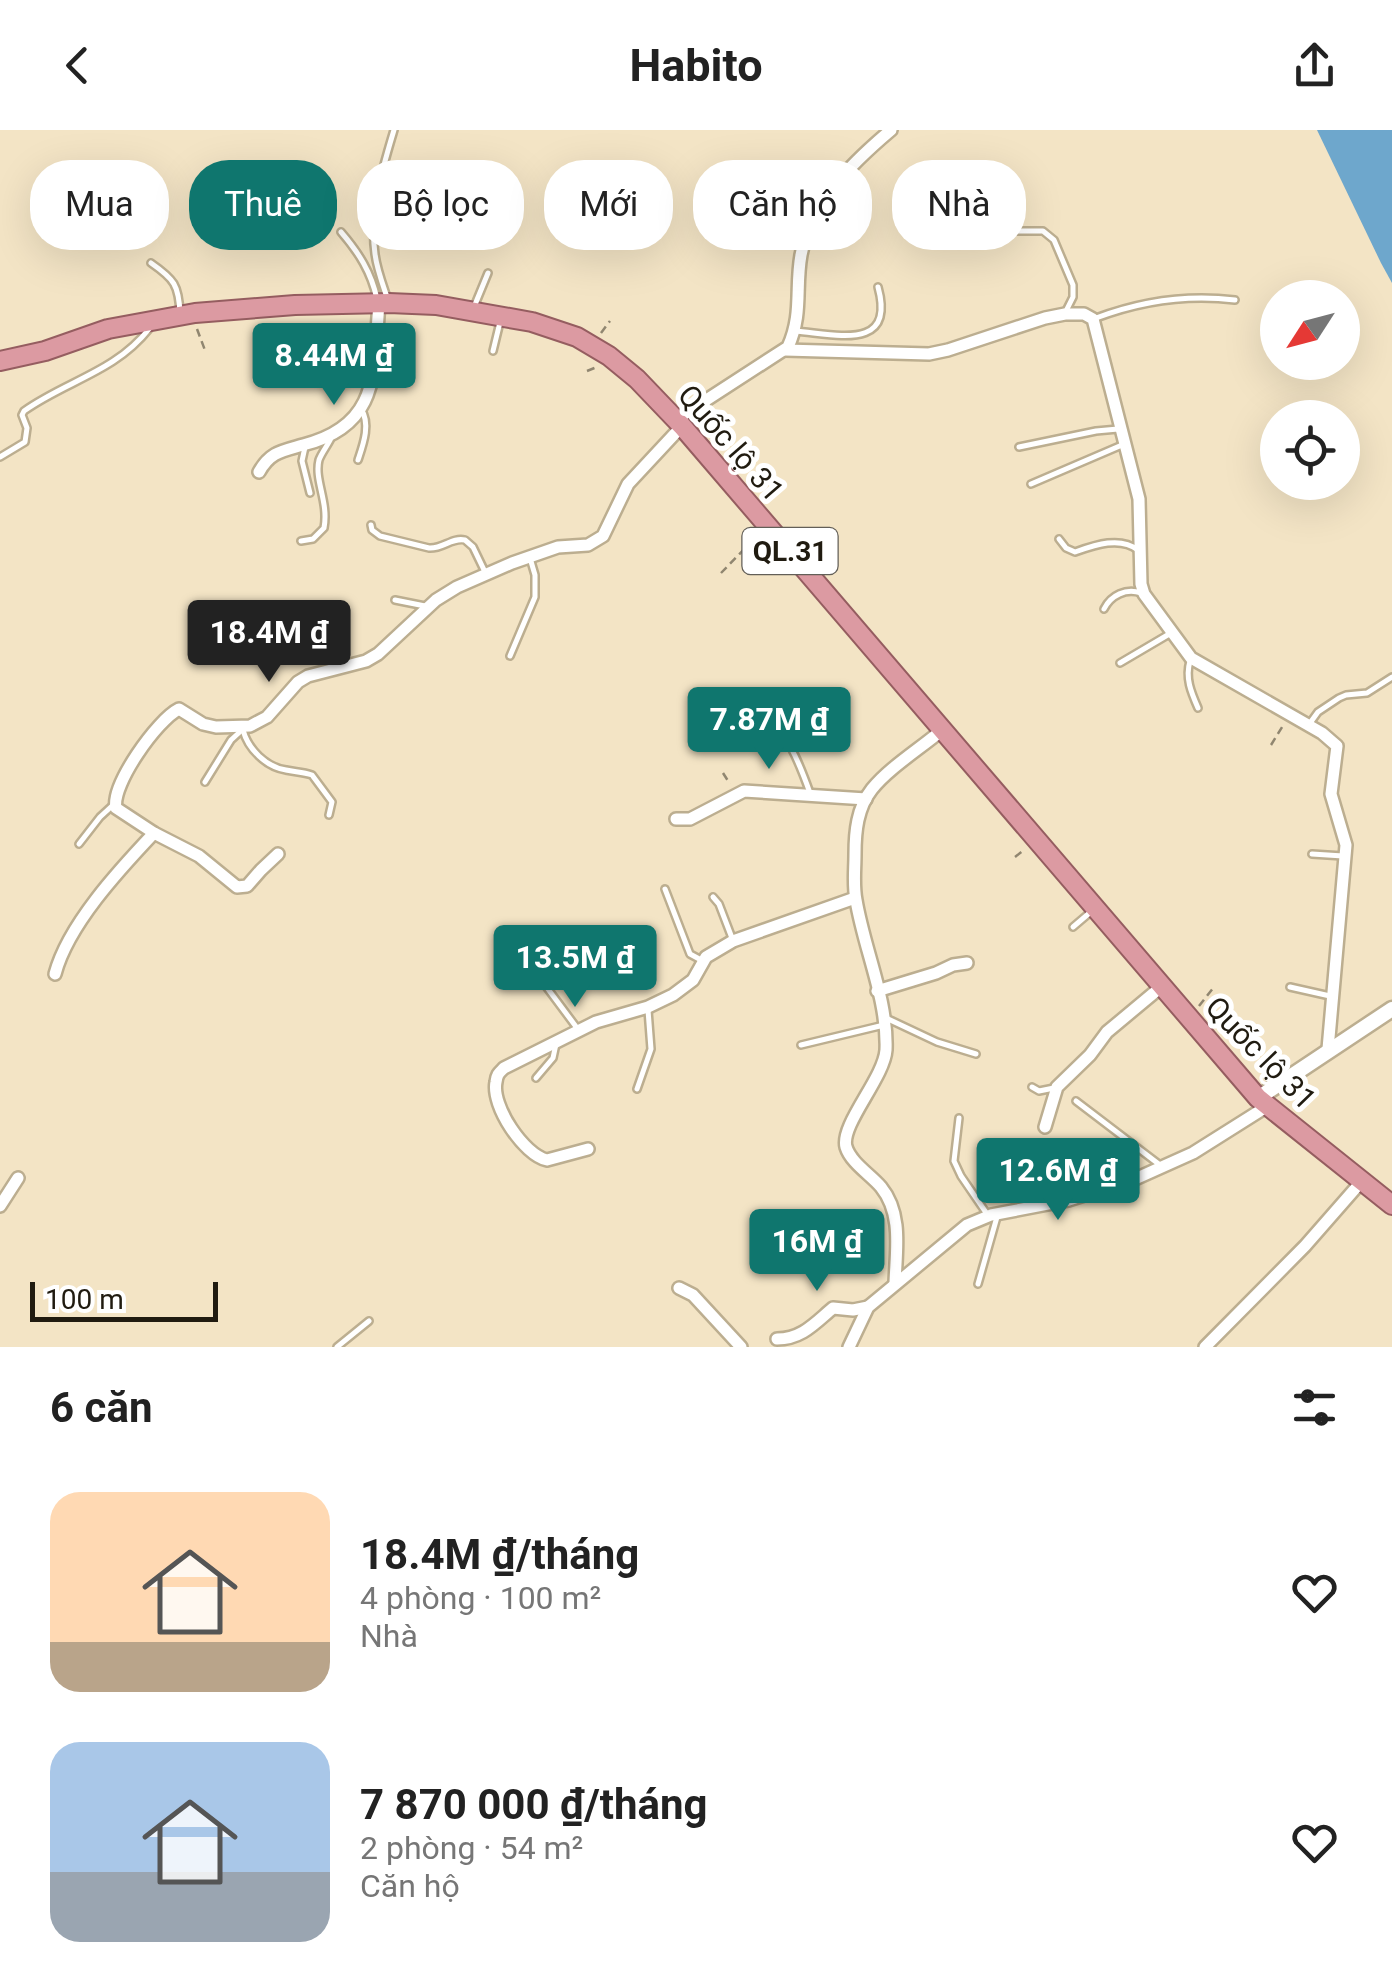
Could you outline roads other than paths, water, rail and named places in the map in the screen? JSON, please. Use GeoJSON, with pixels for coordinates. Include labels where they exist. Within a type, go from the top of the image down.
{"type":"FeatureCollection","features":[{"type":"Feature","properties":{"kind":"highway","name":"Quốc lộ 31"},"geometry":{"type":"LineString","coordinates":[[0,361],[108,330],[188,315],[295,305],[384,303],[436,305],[532,322],[577,337],[609,356],[679,423],[1262,1102],[1392,1205]]}},
{"type":"Feature","properties":{"kind":"street"},"geometry":{"type":"LineString","coordinates":[[278,854],[247,886],[237,887],[199,856],[121,813],[114,804],[140,750],[156,727],[179,709],[216,727],[243,728],[259,722],[308,676],[366,661],[378,654],[444,594],[558,547],[588,545],[602,536],[628,484],[679,423],[715,392],[785,350],[795,330],[801,255],[813,222],[840,178],[891,130]]}},
{"type":"Feature","properties":{"kind":"street"},"geometry":{"type":"LineString","coordinates":[[259,472],[269,458],[332,435],[361,409],[372,386],[384,303]]}},
{"type":"Feature","properties":{"kind":"street"},"geometry":{"type":"LineString","coordinates":[[785,350],[929,354],[1045,318],[1084,314],[1093,319],[1139,499],[1144,594],[1191,658],[1330,738],[1338,751],[1331,794],[1346,840],[1346,856],[1328,1049]]}},
{"type":"Feature","properties":{"kind":"street"},"geometry":{"type":"LineString","coordinates":[[895,1283],[897,1228],[892,1203],[849,1154],[845,1144],[856,1114],[883,1066],[886,1046],[855,898],[855,838],[866,799],[881,780],[942,730]]}},
{"type":"Feature","properties":{"kind":"street"},"geometry":{"type":"LineString","coordinates":[[676,819],[690,819],[737,794],[753,791],[866,799]]}},
{"type":"Feature","properties":{"kind":"street"},"geometry":{"type":"LineString","coordinates":[[55,974],[63,951],[98,896],[154,833]]}},
{"type":"Feature","properties":{"kind":"street"},"geometry":{"type":"LineString","coordinates":[[588,1149],[541,1160],[500,1110],[497,1076],[513,1062],[579,1030],[648,1007],[688,985],[703,961],[733,940],[855,898]]}},
{"type":"Feature","properties":{"kind":"street"},"geometry":{"type":"LineString","coordinates":[[877,991],[967,963]]}},
{"type":"Feature","properties":{"kind":"street"},"geometry":{"type":"LineString","coordinates":[[1045,1127],[1057,1087],[1107,1032],[1161,987]]}},
{"type":"Feature","properties":{"kind":"street"},"geometry":{"type":"LineString","coordinates":[[849,1347],[868,1307],[967,1225],[993,1215],[1069,1200],[1163,1167],[1222,1136],[1328,1049],[1391,1011]]}},
{"type":"Feature","properties":{"kind":"street"},"geometry":{"type":"LineString","coordinates":[[0,1206],[18,1178]]}},
{"type":"Feature","properties":{"kind":"street"},"geometry":{"type":"LineString","coordinates":[[1205,1347],[1305,1246],[1361,1182]]}},
{"type":"Feature","properties":{"kind":"street"},"geometry":{"type":"LineString","coordinates":[[679,1288],[693,1295],[741,1347]]}},
{"type":"Feature","properties":{"kind":"street"},"geometry":{"type":"LineString","coordinates":[[777,1340],[802,1334],[832,1308],[868,1307]]}},
{"type":"Feature","properties":{"kind":"lane"},"geometry":{"type":"LineString","coordinates":[[384,303],[374,222],[394,130]]}},
{"type":"Feature","properties":{"kind":"lane"},"geometry":{"type":"LineString","coordinates":[[1026,230],[1043,231],[1054,240],[1073,285],[1074,297],[1065,314]]}},
{"type":"Feature","properties":{"kind":"lane"},"geometry":{"type":"LineString","coordinates":[[342,232],[358,252],[384,303]]}},
{"type":"Feature","properties":{"kind":"lane"},"geometry":{"type":"LineString","coordinates":[[151,263],[168,274],[188,315]]}},
{"type":"Feature","properties":{"kind":"lane"},"geometry":{"type":"LineString","coordinates":[[473,310],[488,273]]}},
{"type":"Feature","properties":{"kind":"lane"},"geometry":{"type":"LineString","coordinates":[[795,330],[850,335],[872,331],[880,322],[878,287]]}},
{"type":"Feature","properties":{"kind":"lane"},"geometry":{"type":"LineString","coordinates":[[1093,319],[1126,307],[1172,298],[1235,300]]}},
{"type":"Feature","properties":{"kind":"lane"},"geometry":{"type":"LineString","coordinates":[[493,351],[501,315]]}},
{"type":"Feature","properties":{"kind":"lane"},"geometry":{"type":"LineString","coordinates":[[0,456],[25,442],[24,411],[124,353],[154,322]]}},
{"type":"Feature","properties":{"kind":"lane"},"geometry":{"type":"LineString","coordinates":[[358,460],[366,426],[361,409]]}},
{"type":"Feature","properties":{"kind":"lane"},"geometry":{"type":"LineString","coordinates":[[1019,447],[1096,431],[1121,430]]}},
{"type":"Feature","properties":{"kind":"lane"},"geometry":{"type":"LineString","coordinates":[[301,541],[313,538],[324,528],[326,504],[318,463],[332,435]]}},
{"type":"Feature","properties":{"kind":"lane"},"geometry":{"type":"LineString","coordinates":[[306,444],[302,462],[310,493]]}},
{"type":"Feature","properties":{"kind":"lane"},"geometry":{"type":"LineString","coordinates":[[1031,484],[1125,444]]}},
{"type":"Feature","properties":{"kind":"lane"},"geometry":{"type":"LineString","coordinates":[[371,525],[380,536],[429,548],[460,538],[465,540],[474,547],[486,574]]}},
{"type":"Feature","properties":{"kind":"lane"},"geometry":{"type":"LineString","coordinates":[[1059,539],[1075,552],[1122,542],[1140,552]]}},
{"type":"Feature","properties":{"kind":"lane"},"geometry":{"type":"LineString","coordinates":[[510,656],[535,597],[530,558]]}},
{"type":"Feature","properties":{"kind":"lane"},"geometry":{"type":"LineString","coordinates":[[1104,609],[1120,594],[1133,590],[1144,594]]}},
{"type":"Feature","properties":{"kind":"lane"},"geometry":{"type":"LineString","coordinates":[[395,600],[428,607]]}},
{"type":"Feature","properties":{"kind":"lane"},"geometry":{"type":"LineString","coordinates":[[1120,663],[1171,634]]}},
{"type":"Feature","properties":{"kind":"lane"},"geometry":{"type":"LineString","coordinates":[[1191,658],[1189,684],[1198,708]]}},
{"type":"Feature","properties":{"kind":"lane"},"geometry":{"type":"LineString","coordinates":[[1308,725],[1318,712],[1339,698],[1367,693],[1392,677]]}},
{"type":"Feature","properties":{"kind":"lane"},"geometry":{"type":"LineString","coordinates":[[732,730],[757,723],[773,725],[797,761],[811,796]]}},
{"type":"Feature","properties":{"kind":"lane"},"geometry":{"type":"LineString","coordinates":[[205,782],[243,728],[248,744],[265,761],[284,770],[312,774],[332,802],[329,815]]}},
{"type":"Feature","properties":{"kind":"lane"},"geometry":{"type":"LineString","coordinates":[[79,844],[114,804]]}},
{"type":"Feature","properties":{"kind":"lane"},"geometry":{"type":"LineString","coordinates":[[1312,854],[1346,856]]}},
{"type":"Feature","properties":{"kind":"lane"},"geometry":{"type":"LineString","coordinates":[[664,889],[690,954],[703,961]]}},
{"type":"Feature","properties":{"kind":"lane"},"geometry":{"type":"LineString","coordinates":[[713,897],[733,940]]}},
{"type":"Feature","properties":{"kind":"lane"},"geometry":{"type":"LineString","coordinates":[[1074,927],[1095,908]]}},
{"type":"Feature","properties":{"kind":"lane"},"geometry":{"type":"LineString","coordinates":[[542,980],[579,1030]]}},
{"type":"Feature","properties":{"kind":"lane"},"geometry":{"type":"LineString","coordinates":[[1290,987],[1333,996]]}},
{"type":"Feature","properties":{"kind":"lane"},"geometry":{"type":"LineString","coordinates":[[637,1089],[651,1049],[648,1007]]}},
{"type":"Feature","properties":{"kind":"lane"},"geometry":{"type":"LineString","coordinates":[[802,1045],[883,1021],[896,1021],[937,1042],[976,1054]]}},
{"type":"Feature","properties":{"kind":"lane"},"geometry":{"type":"LineString","coordinates":[[536,1078],[553,1058],[556,1041]]}},
{"type":"Feature","properties":{"kind":"lane"},"geometry":{"type":"LineString","coordinates":[[1032,1087],[1043,1092],[1057,1087]]}},
{"type":"Feature","properties":{"kind":"lane"},"geometry":{"type":"LineString","coordinates":[[1076,1101],[1163,1167]]}},
{"type":"Feature","properties":{"kind":"lane"},"geometry":{"type":"LineString","coordinates":[[959,1118],[954,1161],[961,1176],[993,1215],[978,1284]]}},
{"type":"Feature","properties":{"kind":"lane"},"geometry":{"type":"LineString","coordinates":[[337,1347],[370,1321]]}},
{"type":"Feature","properties":{"kind":"water"},"geometry":{"type":"Polygon","coordinates":[[[1317,130],[1392,130],[1392,283],[1381,263],[1317,130]]]}}]}
